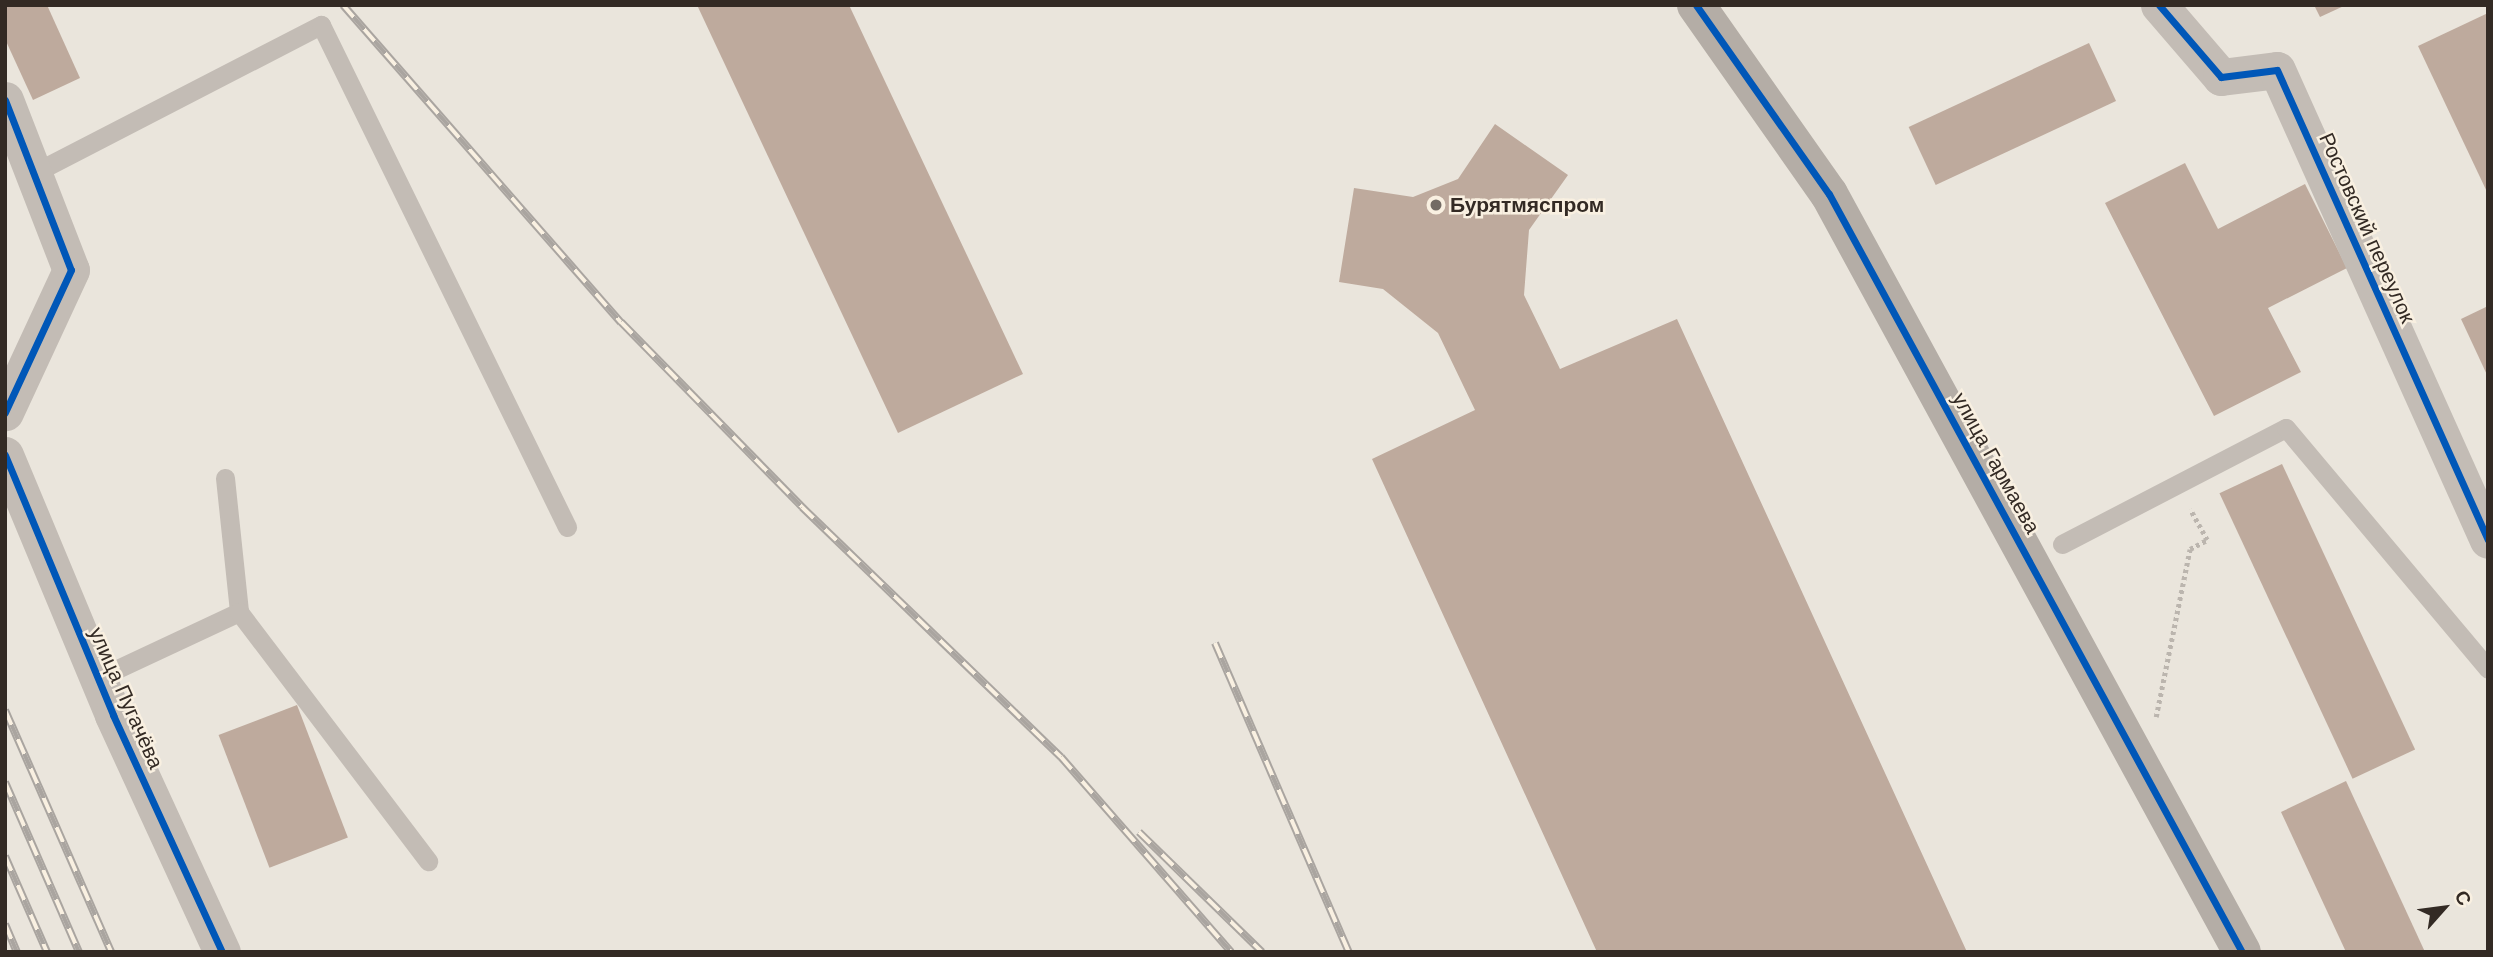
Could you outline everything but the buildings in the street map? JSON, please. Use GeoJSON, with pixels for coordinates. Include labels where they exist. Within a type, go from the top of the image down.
{"type":"FeatureCollection","features":[{"type":"Feature","properties":{"kind":"street","name":"улица Гармаева"},"geometry":{"type":"LineString","coordinates":[[1696,5],[1829,194],[2242,952]]}},
{"type":"Feature","properties":{"kind":"street","name":"Ростовский переулок"},"geometry":{"type":"LineString","coordinates":[[2159,5],[2221,77],[2277,69],[2488,540]]}},
{"type":"Feature","properties":{"kind":"street"},"geometry":{"type":"LineString","coordinates":[[5,100],[71,270],[5,412]]}},
{"type":"Feature","properties":{"kind":"street","name":"улица Пугачёва"},"geometry":{"type":"LineString","coordinates":[[5,455],[97,678],[222,952]]}},
{"type":"Feature","properties":{"kind":"lane"},"geometry":{"type":"LineString","coordinates":[[34,173],[320,25],[567,527]]}},
{"type":"Feature","properties":{"kind":"lane"},"geometry":{"type":"LineString","coordinates":[[2062,544],[2286,428],[2488,669]]}},
{"type":"Feature","properties":{"kind":"lane"},"geometry":{"type":"LineString","coordinates":[[225,478],[239,612],[428,861]]}},
{"type":"Feature","properties":{"kind":"lane"},"geometry":{"type":"LineString","coordinates":[[97,678],[239,612]]}},
{"type":"Feature","properties":{"kind":"path"},"geometry":{"type":"LineString","coordinates":[[2155,722],[2190,549],[2207,540],[2177,484]]}},
{"type":"Feature","properties":{"kind":"railway"},"geometry":{"type":"LineString","coordinates":[[343,5],[621,322],[802,507],[1061,757],[1231,952]]}},
{"type":"Feature","properties":{"kind":"railway"},"geometry":{"type":"LineString","coordinates":[[1215,643],[1349,952]]}},
{"type":"Feature","properties":{"kind":"railway"},"geometry":{"type":"LineString","coordinates":[[5,710],[111,952]]}},
{"type":"Feature","properties":{"kind":"railway"},"geometry":{"type":"LineString","coordinates":[[5,782],[79,952]]}},
{"type":"Feature","properties":{"kind":"railway"},"geometry":{"type":"LineString","coordinates":[[1139,832],[1262,952]]}},
{"type":"Feature","properties":{"kind":"railway"},"geometry":{"type":"LineString","coordinates":[[5,856],[47,952]]}},
{"type":"Feature","properties":{"kind":"railway"},"geometry":{"type":"LineString","coordinates":[[5,924],[17,952]]}},
{"type":"Feature","properties":{"kind":"cycle path"},"geometry":{"type":"LineString","coordinates":[[1696,5],[1829,194],[2242,952]]}},
{"type":"Feature","properties":{"kind":"cycle path"},"geometry":{"type":"LineString","coordinates":[[2159,5],[2221,77],[2277,70],[2488,540]]}},
{"type":"Feature","properties":{"kind":"cycle path"},"geometry":{"type":"LineString","coordinates":[[5,100],[71,270],[5,412]]}},
{"type":"Feature","properties":{"kind":"cycle path"},"geometry":{"type":"LineString","coordinates":[[5,455],[113,715],[222,952]]}},
{"type":"Feature","properties":{"kind":"place","name":"Бурятмяспром"},"geometry":{"type":"Point","coordinates":[1436,205]}}]}
